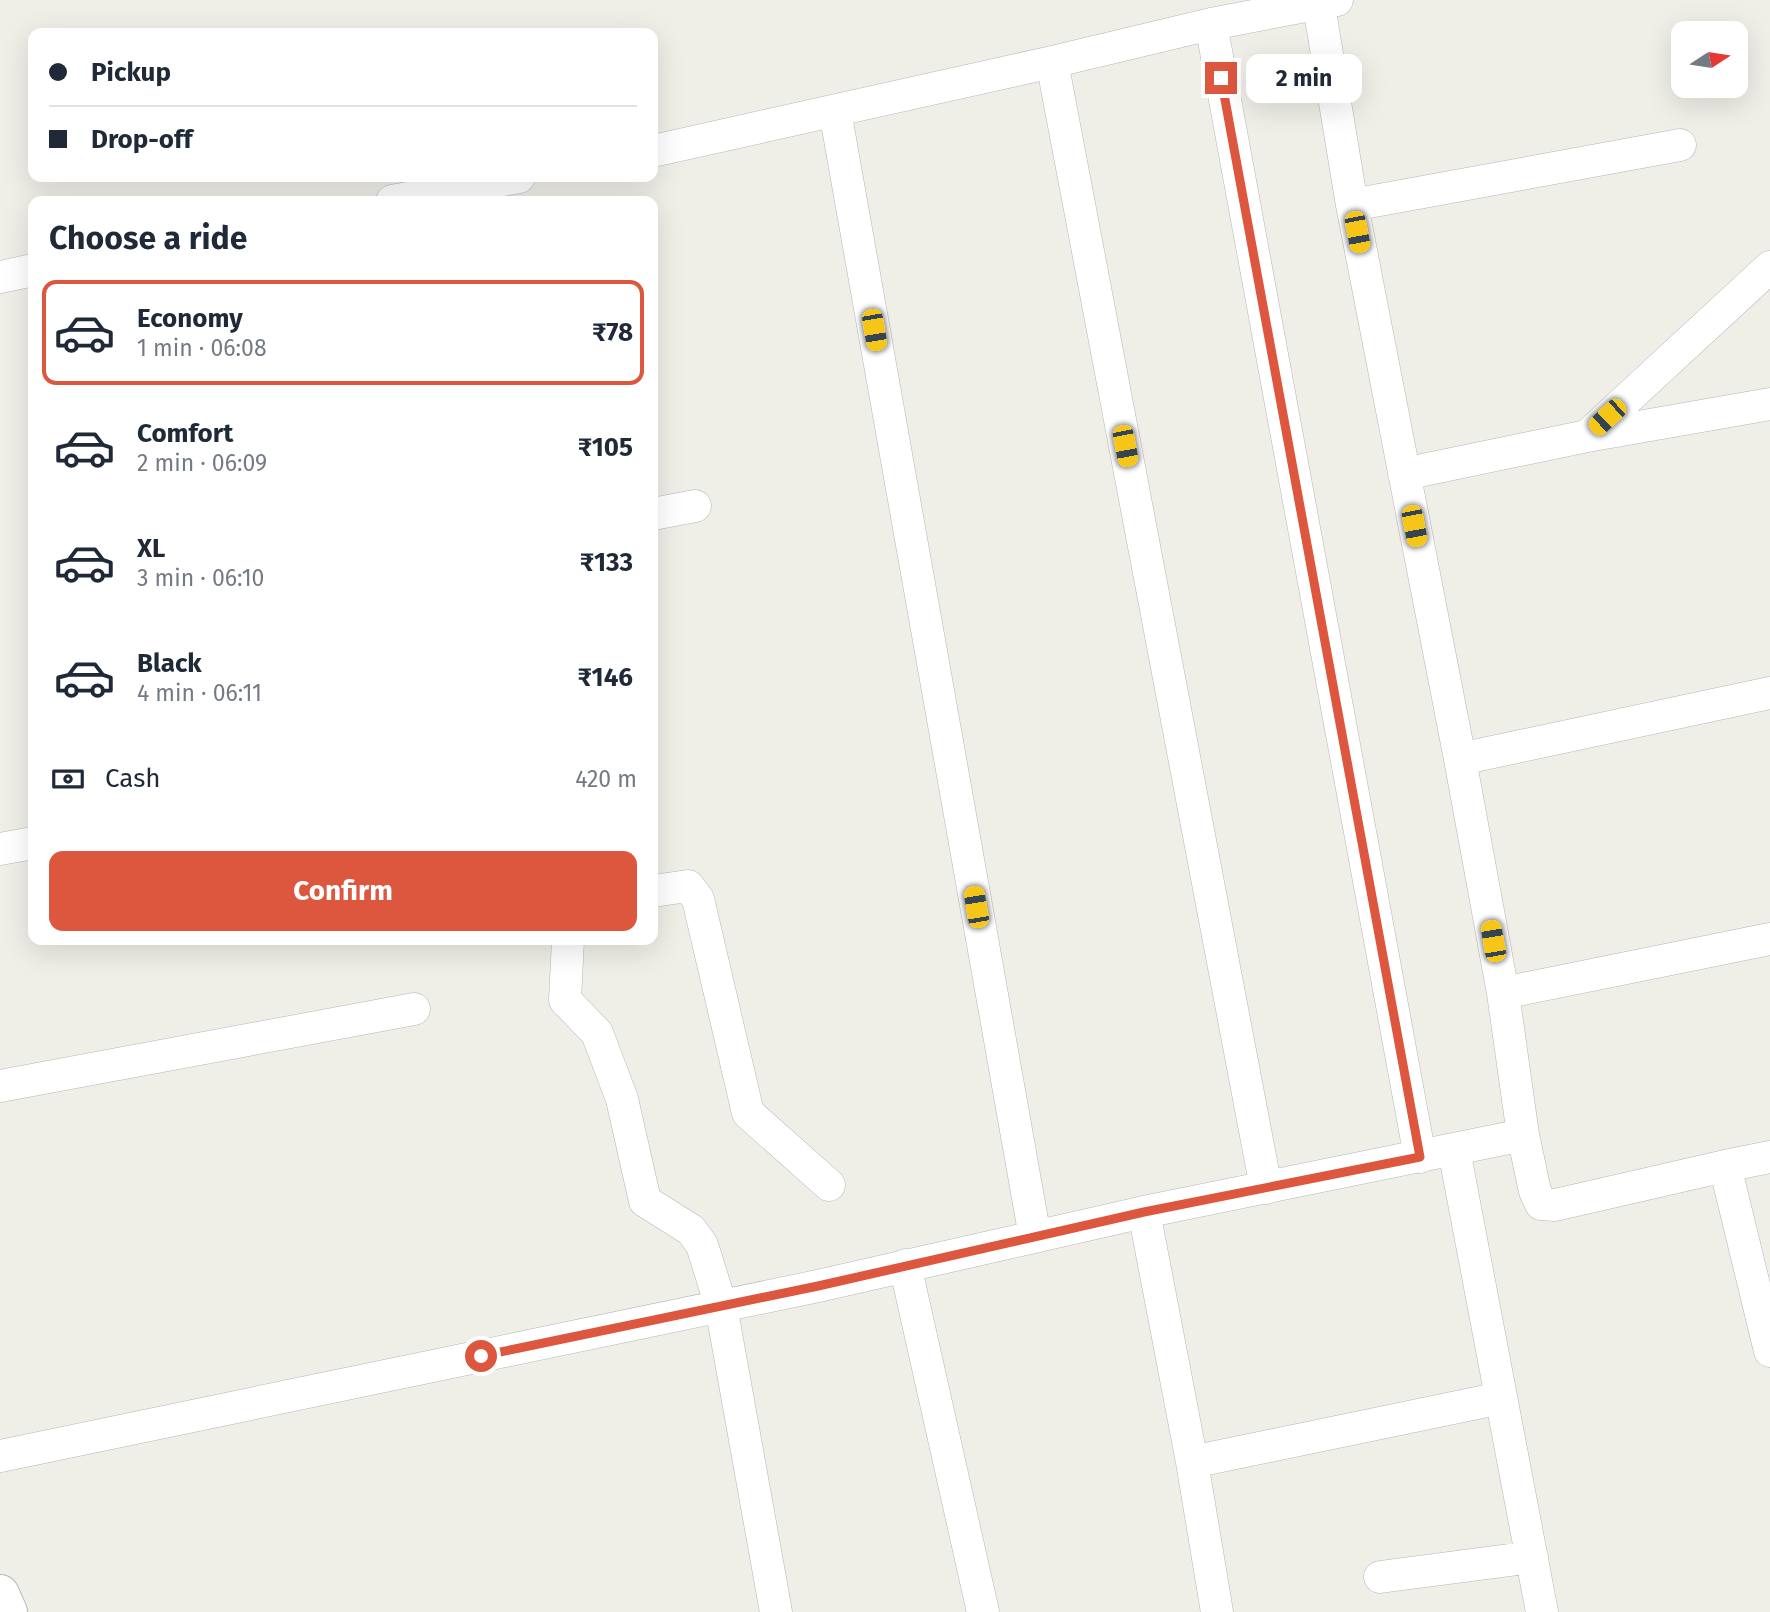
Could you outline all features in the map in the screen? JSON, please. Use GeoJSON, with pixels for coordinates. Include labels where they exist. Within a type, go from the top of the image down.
{"type":"FeatureCollection","features":[{"type":"Feature","properties":{"kind":"street"},"geometry":{"type":"LineString","coordinates":[[658,150],[1211,24],[1324,1],[1352,205],[1460,759],[1503,993],[1523,1135],[1535,1191],[1541,1205],[1555,1205],[1770,1157]]}},
{"type":"Feature","properties":{"kind":"street"},"geometry":{"type":"LineString","coordinates":[[1211,24],[1420,1157]]}},
{"type":"Feature","properties":{"kind":"street"},"geometry":{"type":"LineString","coordinates":[[1052,62],[1266,1188]]}},
{"type":"Feature","properties":{"kind":"street"},"geometry":{"type":"LineString","coordinates":[[835,111],[1035,1237]]}},
{"type":"Feature","properties":{"kind":"street"},"geometry":{"type":"LineString","coordinates":[[1352,205],[1680,145]]}},
{"type":"Feature","properties":{"kind":"street"},"geometry":{"type":"LineString","coordinates":[[445,196],[500,182]]}},
{"type":"Feature","properties":{"kind":"street"},"geometry":{"type":"LineString","coordinates":[[1587,436],[1770,267]]}},
{"type":"Feature","properties":{"kind":"street"},"geometry":{"type":"LineString","coordinates":[[0,277],[28,271]]}},
{"type":"Feature","properties":{"kind":"street"},"geometry":{"type":"LineString","coordinates":[[1404,474],[1587,436],[1770,404]]}},
{"type":"Feature","properties":{"kind":"street"},"geometry":{"type":"LineString","coordinates":[[658,513],[695,506]]}},
{"type":"Feature","properties":{"kind":"street"},"geometry":{"type":"LineString","coordinates":[[1460,759],[1770,693]]}},
{"type":"Feature","properties":{"kind":"street"},"geometry":{"type":"LineString","coordinates":[[0,849],[28,845]]}},
{"type":"Feature","properties":{"kind":"street"},"geometry":{"type":"LineString","coordinates":[[658,890],[688,886],[698,899],[748,1113],[829,1185]]}},
{"type":"Feature","properties":{"kind":"street"},"geometry":{"type":"LineString","coordinates":[[1503,993],[1770,939]]}},
{"type":"Feature","properties":{"kind":"street"},"geometry":{"type":"LineString","coordinates":[[568,945],[565,1000],[597,1032],[622,1099],[645,1201],[691,1230],[702,1245],[721,1306],[776,1612]]}},
{"type":"Feature","properties":{"kind":"street"},"geometry":{"type":"LineString","coordinates":[[0,1086],[414,1009]]}},
{"type":"Feature","properties":{"kind":"street"},"geometry":{"type":"LineString","coordinates":[[0,1456],[818,1286],[1144,1212],[1523,1135]]}},
{"type":"Feature","properties":{"kind":"street"},"geometry":{"type":"LineString","coordinates":[[1454,1150],[1542,1612]]}},
{"type":"Feature","properties":{"kind":"street"},"geometry":{"type":"LineString","coordinates":[[1725,1166],[1770,1351]]}},
{"type":"Feature","properties":{"kind":"street"},"geometry":{"type":"LineString","coordinates":[[1144,1212],[1192,1462],[1217,1612]]}},
{"type":"Feature","properties":{"kind":"street"},"geometry":{"type":"LineString","coordinates":[[905,1265],[983,1612]]}},
{"type":"Feature","properties":{"kind":"street"},"geometry":{"type":"LineString","coordinates":[[1192,1462],[1501,1398]]}},
{"type":"Feature","properties":{"kind":"street"},"geometry":{"type":"LineString","coordinates":[[1380,1577],[1532,1557]]}},
{"type":"Feature","properties":{"kind":"street"},"geometry":{"type":"LineString","coordinates":[[0,1594],[8,1612]]}},
{"type":"Feature","properties":{"kind":"route"},"geometry":{"type":"LineString","coordinates":[[481,1356],[818,1286],[1144,1212],[1420,1157],[1221,78]]}}]}
